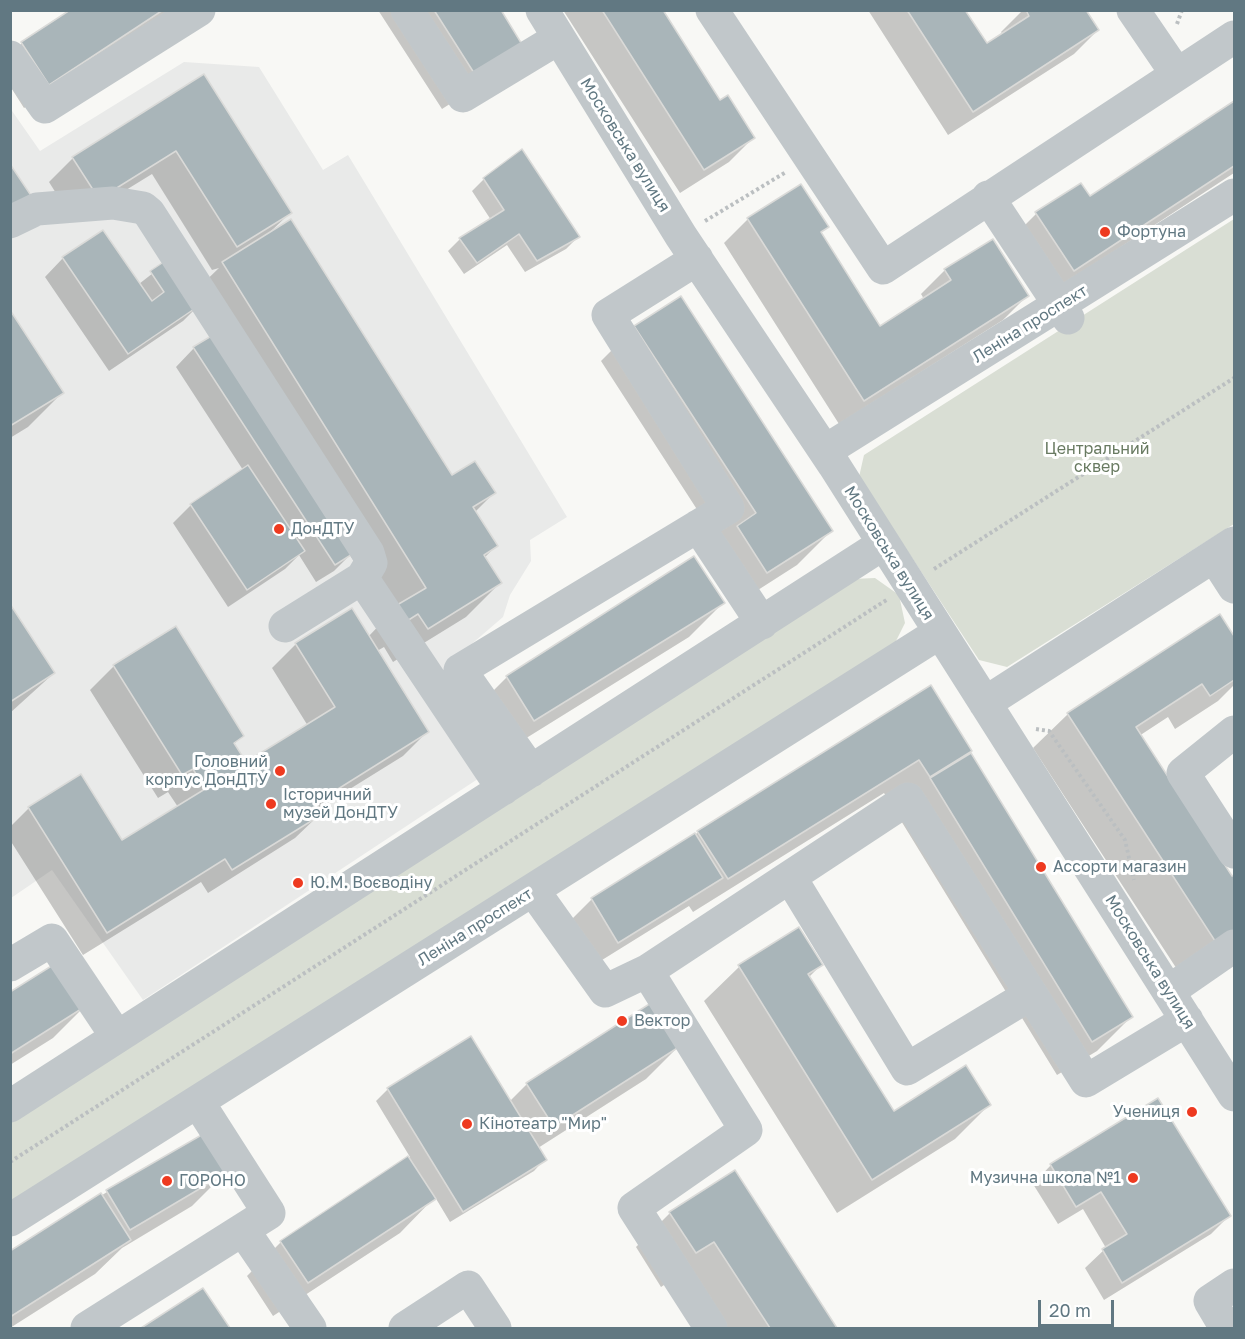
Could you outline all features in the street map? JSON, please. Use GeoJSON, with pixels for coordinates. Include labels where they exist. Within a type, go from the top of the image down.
{"type":"FeatureCollection","features":[{"type":"Feature","properties":{"kind":"street"},"geometry":{"type":"LineString","coordinates":[[10,57],[45,107],[199,10]]}},
{"type":"Feature","properties":{"kind":"street"},"geometry":{"type":"LineString","coordinates":[[407,10],[463,96],[559,38]]}},
{"type":"Feature","properties":{"kind":"street","name":"Московська вулиця"},"geometry":{"type":"LineString","coordinates":[[542,10],[689,248],[825,451],[1234,1095]]}},
{"type":"Feature","properties":{"kind":"street"},"geometry":{"type":"LineString","coordinates":[[712,10],[883,268],[1234,37]]}},
{"type":"Feature","properties":{"kind":"street"},"geometry":{"type":"LineString","coordinates":[[1133,10],[1176,74]]}},
{"type":"Feature","properties":{"kind":"street","name":"Леніна проспект"},"geometry":{"type":"LineString","coordinates":[[825,451],[1064,312],[1234,195]]}},
{"type":"Feature","properties":{"kind":"street"},"geometry":{"type":"LineString","coordinates":[[988,197],[1064,312]]}},
{"type":"Feature","properties":{"kind":"street"},"geometry":{"type":"LineString","coordinates":[[10,222],[37,209],[113,203],[143,208],[149,213],[368,553],[371,563],[369,570],[362,578],[285,626]]}},
{"type":"Feature","properties":{"kind":"street"},"geometry":{"type":"LineString","coordinates":[[531,771],[460,670],[728,508],[608,315],[689,248]]}},
{"type":"Feature","properties":{"kind":"street"},"geometry":{"type":"LineString","coordinates":[[699,526],[762,623]]}},
{"type":"Feature","properties":{"kind":"street"},"geometry":{"type":"LineString","coordinates":[[10,1106],[883,544]]}},
{"type":"Feature","properties":{"kind":"street"},"geometry":{"type":"LineString","coordinates":[[985,703],[1224,549],[1234,586]]}},
{"type":"Feature","properties":{"kind":"street"},"geometry":{"type":"LineString","coordinates":[[362,578],[502,789]]}},
{"type":"Feature","properties":{"kind":"street","name":"Леніна проспект"},"geometry":{"type":"LineString","coordinates":[[10,1220],[939,633]]}},
{"type":"Feature","properties":{"kind":"street"},"geometry":{"type":"LineString","coordinates":[[1234,732],[1183,773],[1234,852]]}},
{"type":"Feature","properties":{"kind":"street"},"geometry":{"type":"LineString","coordinates":[[533,890],[605,991],[648,971],[908,800],[1086,1081],[1187,1020]]}},
{"type":"Feature","properties":{"kind":"street"},"geometry":{"type":"LineString","coordinates":[[790,877],[907,1069],[1031,994]]}},
{"type":"Feature","properties":{"kind":"street"},"geometry":{"type":"LineString","coordinates":[[10,965],[52,940],[117,1037]]}},
{"type":"Feature","properties":{"kind":"street"},"geometry":{"type":"LineString","coordinates":[[1169,992],[1234,946]]}},
{"type":"Feature","properties":{"kind":"street"},"geometry":{"type":"LineString","coordinates":[[648,971],[746,1130],[634,1208],[711,1329]]}},
{"type":"Feature","properties":{"kind":"street"},"geometry":{"type":"LineString","coordinates":[[104,1324],[269,1213],[198,1102]]}},
{"type":"Feature","properties":{"kind":"street"},"geometry":{"type":"LineString","coordinates":[[243,1230],[310,1329]]}},
{"type":"Feature","properties":{"kind":"street"},"geometry":{"type":"LineString","coordinates":[[1226,1329],[1210,1301],[1234,1284]]}},
{"type":"Feature","properties":{"kind":"street"},"geometry":{"type":"LineString","coordinates":[[405,1329],[468,1287],[495,1329]]}},
{"type":"Feature","properties":{"kind":"path"},"geometry":{"type":"LineString","coordinates":[[689,248],[810,157]]}},
{"type":"Feature","properties":{"kind":"path"},"geometry":{"type":"LineString","coordinates":[[10,1162],[1234,378]]}},
{"type":"Feature","properties":{"kind":"shaded area","name":"ДонДТУ"},"geometry":{"type":"Polygon","coordinates":[[[184,62],[259,67],[323,170],[348,155],[567,517],[530,540],[531,561],[510,595],[503,617],[446,666],[505,761],[143,1000],[52,870],[11,898],[10,108],[40,151],[184,62]]]}},
{"type":"Feature","properties":{"kind":"green space","name":"Центральний сквер"},"geometry":{"type":"Polygon","coordinates":[[[1234,219],[1234,524],[1007,667],[979,660],[859,477],[864,455],[1234,219]]]}},
{"type":"Feature","properties":{"kind":"green space"},"geometry":{"type":"Polygon","coordinates":[[[875,578],[899,595],[905,623],[895,643],[11,1204],[11,1117],[853,579],[875,578]]]}},
{"type":"Feature","properties":{"kind":"building"},"geometry":{"type":"Polygon","coordinates":[[[70,10],[163,10],[49,85],[21,42],[70,10]]]}},
{"type":"Feature","properties":{"kind":"building"},"geometry":{"type":"Polygon","coordinates":[[[434,10],[501,10],[523,46],[476,76],[434,10]]]}},
{"type":"Feature","properties":{"kind":"building"},"geometry":{"type":"Polygon","coordinates":[[[602,10],[663,10],[720,100],[728,95],[755,138],[704,170],[602,10]]]}},
{"type":"Feature","properties":{"kind":"building"},"geometry":{"type":"Polygon","coordinates":[[[907,10],[965,10],[987,43],[1029,16],[1026,10],[1086,10],[1099,30],[973,112],[907,10]]]}},
{"type":"Feature","properties":{"kind":"building"},"geometry":{"type":"Polygon","coordinates":[[[204,74],[292,213],[237,247],[176,151],[99,199],[72,157],[204,74]]]}},
{"type":"Feature","properties":{"kind":"building"},"geometry":{"type":"Polygon","coordinates":[[[1234,101],[1234,166],[1074,271],[1035,212],[1081,183],[1090,196],[1234,101]]]}},
{"type":"Feature","properties":{"kind":"building"},"geometry":{"type":"Polygon","coordinates":[[[522,149],[580,237],[537,261],[519,234],[477,263],[459,238],[504,210],[483,178],[522,149]]]}},
{"type":"Feature","properties":{"kind":"building"},"geometry":{"type":"Polygon","coordinates":[[[10,164],[32,197],[10,210],[10,164]]]}},
{"type":"Feature","properties":{"kind":"building"},"geometry":{"type":"Polygon","coordinates":[[[801,184],[829,227],[821,232],[880,326],[951,280],[944,269],[993,239],[1029,296],[864,401],[747,218],[801,184]]]}},
{"type":"Feature","properties":{"kind":"building"},"geometry":{"type":"Polygon","coordinates":[[[291,219],[452,475],[475,461],[496,493],[473,507],[498,546],[484,555],[502,583],[428,629],[418,614],[407,621],[397,605],[426,588],[222,262],[291,219]]]}},
{"type":"Feature","properties":{"kind":"building"},"geometry":{"type":"Polygon","coordinates":[[[103,230],[152,301],[164,292],[150,271],[171,257],[203,303],[128,354],[62,257],[103,230]]]}},
{"type":"Feature","properties":{"kind":"building"},"geometry":{"type":"Polygon","coordinates":[[[681,296],[833,531],[767,573],[737,526],[756,513],[634,326],[681,296]]]}},
{"type":"Feature","properties":{"kind":"building"},"geometry":{"type":"Polygon","coordinates":[[[10,310],[64,393],[10,426],[10,310]]]}},
{"type":"Feature","properties":{"kind":"building"},"geometry":{"type":"Polygon","coordinates":[[[213,335],[354,553],[335,565],[193,347],[213,335]]]}},
{"type":"Feature","properties":{"kind":"building"},"geometry":{"type":"Polygon","coordinates":[[[248,465],[305,551],[247,590],[190,504],[248,465]]]}},
{"type":"Feature","properties":{"kind":"building"},"geometry":{"type":"Polygon","coordinates":[[[694,556],[725,603],[534,721],[506,676],[694,556]]]}},
{"type":"Feature","properties":{"kind":"building"},"geometry":{"type":"Polygon","coordinates":[[[10,604],[55,673],[10,702],[10,604]]]}},
{"type":"Feature","properties":{"kind":"building","name":"Головний корпус ДонДТУ"},"geometry":{"type":"Polygon","coordinates":[[[352,608],[429,732],[314,804],[321,815],[232,870],[225,859],[107,933],[28,807],[81,774],[122,840],[205,789],[193,769],[182,775],[113,665],[176,626],[244,736],[234,743],[246,762],[335,707],[295,643],[352,608]]]}},
{"type":"Feature","properties":{"kind":"building"},"geometry":{"type":"Polygon","coordinates":[[[1220,614],[1234,636],[1234,680],[1210,696],[1202,684],[1136,727],[1232,876],[1234,875],[1234,937],[1219,947],[1067,713],[1220,614]]]}},
{"type":"Feature","properties":{"kind":"building"},"geometry":{"type":"Polygon","coordinates":[[[931,685],[972,751],[930,777],[919,760],[728,879],[697,831],[931,685]]]}},
{"type":"Feature","properties":{"kind":"building"},"geometry":{"type":"Polygon","coordinates":[[[971,753],[1133,1017],[1092,1042],[930,778],[971,753]]]}},
{"type":"Feature","properties":{"kind":"building"},"geometry":{"type":"Polygon","coordinates":[[[695,833],[723,878],[618,943],[591,898],[695,833]]]}},
{"type":"Feature","properties":{"kind":"building"},"geometry":{"type":"Polygon","coordinates":[[[799,927],[823,965],[808,974],[894,1111],[966,1065],[991,1105],[872,1180],[738,965],[799,927]]]}},
{"type":"Feature","properties":{"kind":"building"},"geometry":{"type":"Polygon","coordinates":[[[61,960],[89,1004],[10,1054],[10,992],[61,960]]]}},
{"type":"Feature","properties":{"kind":"building"},"geometry":{"type":"Polygon","coordinates":[[[654,1001],[682,1045],[554,1127],[526,1083],[654,1001]]]}},
{"type":"Feature","properties":{"kind":"building","name":"Кінотеатр \"Мир\""},"geometry":{"type":"Polygon","coordinates":[[[471,1036],[547,1160],[463,1212],[387,1088],[471,1036]]]}},
{"type":"Feature","properties":{"kind":"building","name":"Музична школа №1"},"geometry":{"type":"Polygon","coordinates":[[[1158,1098],[1231,1216],[1122,1283],[1102,1249],[1127,1234],[1101,1192],[1076,1207],[1050,1164],[1158,1098]]]}},
{"type":"Feature","properties":{"kind":"building","name":"ГОРОНО"},"geometry":{"type":"Polygon","coordinates":[[[205,1133],[228,1172],[130,1230],[106,1190],[205,1133]]]}},
{"type":"Feature","properties":{"kind":"building"},"geometry":{"type":"Polygon","coordinates":[[[408,1156],[436,1199],[308,1283],[280,1241],[408,1156]]]}},
{"type":"Feature","properties":{"kind":"building"},"geometry":{"type":"Polygon","coordinates":[[[735,1170],[837,1328],[770,1328],[714,1242],[696,1253],[669,1212],[735,1170]]]}},
{"type":"Feature","properties":{"kind":"building"},"geometry":{"type":"Polygon","coordinates":[[[101,1193],[131,1240],[10,1317],[10,1251],[101,1193]]]}},
{"type":"Feature","properties":{"kind":"building"},"geometry":{"type":"Polygon","coordinates":[[[203,1288],[230,1328],[141,1328],[203,1288]]]}},
{"type":"Feature","properties":{"kind":"place","name":"Фортуна"},"geometry":{"type":"Point","coordinates":[1105,232]}},
{"type":"Feature","properties":{"kind":"place","name":"ДонДТУ"},"geometry":{"type":"Point","coordinates":[279,529]}},
{"type":"Feature","properties":{"kind":"place","name":"Головний корпус ДонДТУ"},"geometry":{"type":"Point","coordinates":[280,771]}},
{"type":"Feature","properties":{"kind":"place","name":"Історичний музей ДонДТУ"},"geometry":{"type":"Point","coordinates":[271,804]}},
{"type":"Feature","properties":{"kind":"place","name":"Ассорти магазин"},"geometry":{"type":"Point","coordinates":[1041,867]}},
{"type":"Feature","properties":{"kind":"place","name":"Ю.М. Воєводіну"},"geometry":{"type":"Point","coordinates":[298,883]}},
{"type":"Feature","properties":{"kind":"place","name":"Вектор"},"geometry":{"type":"Point","coordinates":[622,1021]}},
{"type":"Feature","properties":{"kind":"place","name":"Учениця"},"geometry":{"type":"Point","coordinates":[1192,1112]}},
{"type":"Feature","properties":{"kind":"place","name":"Кінотеатр \"Мир\""},"geometry":{"type":"Point","coordinates":[467,1124]}},
{"type":"Feature","properties":{"kind":"place","name":"Музична школа №1"},"geometry":{"type":"Point","coordinates":[1133,1178]}},
{"type":"Feature","properties":{"kind":"place","name":"ГОРОНО"},"geometry":{"type":"Point","coordinates":[167,1181]}}]}
